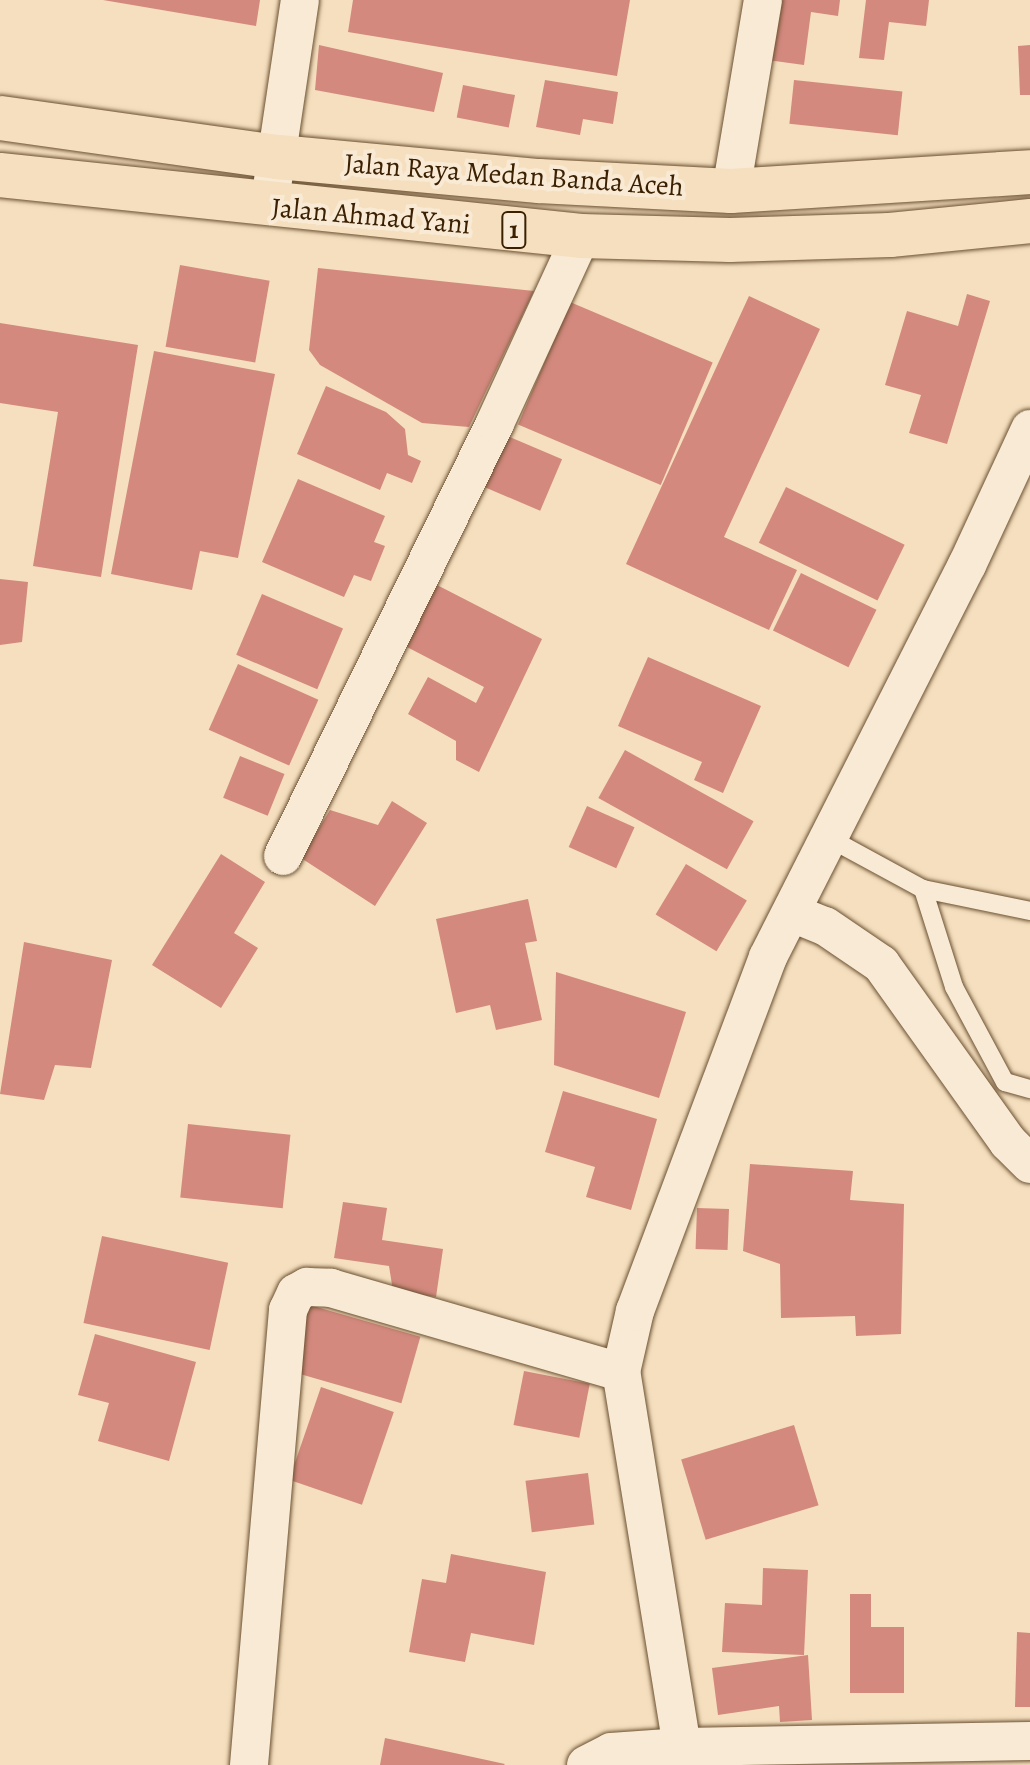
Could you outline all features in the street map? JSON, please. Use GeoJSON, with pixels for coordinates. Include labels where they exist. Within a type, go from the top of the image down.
{"type":"FeatureCollection","features":[{"type":"Feature","properties":{"kind":"main road","name":"Jalan Raya Medan Banda Aceh"},"geometry":{"type":"LineString","coordinates":[[0,118],[278,157],[539,181],[731,191],[1030,172]]}},
{"type":"Feature","properties":{"kind":"main road","name":"Jalan Ahmad Yani"},"geometry":{"type":"LineString","coordinates":[[0,175],[268,206],[581,236],[826,237],[1030,221]]}},
{"type":"Feature","properties":{"kind":"street"},"geometry":{"type":"LineString","coordinates":[[268,206],[300,0]]}},
{"type":"Feature","properties":{"kind":"street"},"geometry":{"type":"LineString","coordinates":[[731,191],[763,0]]}},
{"type":"Feature","properties":{"kind":"street"},"geometry":{"type":"LineString","coordinates":[[283,856],[495,423],[581,236]]}},
{"type":"Feature","properties":{"kind":"street"},"geometry":{"type":"LineString","coordinates":[[682,1747],[621,1372],[635,1311],[740,1022],[768,957],[1030,429]]}},
{"type":"Feature","properties":{"kind":"street"},"geometry":{"type":"LineString","coordinates":[[792,913],[825,926],[881,964],[1008,1142],[1030,1164]]}},
{"type":"Feature","properties":{"kind":"street"},"geometry":{"type":"LineString","coordinates":[[249,1765],[288,1310],[296,1293],[307,1287],[331,1288],[621,1372]]}},
{"type":"Feature","properties":{"kind":"street"},"geometry":{"type":"LineString","coordinates":[[586,1765],[611,1752],[682,1747],[1030,1741]]}},
{"type":"Feature","properties":{"kind":"lane"},"geometry":{"type":"LineString","coordinates":[[829,838],[923,889],[1030,911]]}},
{"type":"Feature","properties":{"kind":"lane"},"geometry":{"type":"LineString","coordinates":[[923,889],[954,987],[1005,1082],[1030,1089]]}},
{"type":"Feature","properties":{"kind":"building"},"geometry":{"type":"Polygon","coordinates":[[[103,0],[260,0],[256,26],[103,0]]]}},
{"type":"Feature","properties":{"kind":"building"},"geometry":{"type":"Polygon","coordinates":[[[353,0],[630,0],[617,76],[348,32],[353,0]]]}},
{"type":"Feature","properties":{"kind":"building"},"geometry":{"type":"Polygon","coordinates":[[[768,0],[840,0],[838,16],[811,12],[804,65],[760,59],[768,0]]]}},
{"type":"Feature","properties":{"kind":"building"},"geometry":{"type":"Polygon","coordinates":[[[866,0],[929,0],[926,26],[889,22],[884,60],[859,58],[866,0]]]}},
{"type":"Feature","properties":{"kind":"building"},"geometry":{"type":"Polygon","coordinates":[[[319,45],[443,73],[434,112],[315,90],[319,45]]]}},
{"type":"Feature","properties":{"kind":"building"},"geometry":{"type":"Polygon","coordinates":[[[1030,45],[1030,95],[1020,95],[1018,46],[1030,45]]]}},
{"type":"Feature","properties":{"kind":"building"},"geometry":{"type":"Polygon","coordinates":[[[545,80],[618,92],[613,124],[583,119],[580,135],[536,127],[545,80]]]}},
{"type":"Feature","properties":{"kind":"building"},"geometry":{"type":"Polygon","coordinates":[[[794,80],[902,91],[898,135],[789,124],[794,80]]]}},
{"type":"Feature","properties":{"kind":"building"},"geometry":{"type":"Polygon","coordinates":[[[463,85],[515,95],[509,128],[457,117],[463,85]]]}},
{"type":"Feature","properties":{"kind":"building"},"geometry":{"type":"Polygon","coordinates":[[[180,265],[270,281],[255,363],[166,347],[180,265]]]}},
{"type":"Feature","properties":{"kind":"building"},"geometry":{"type":"Polygon","coordinates":[[[318,268],[534,291],[469,427],[422,423],[320,365],[309,350],[318,268]]]}},
{"type":"Feature","properties":{"kind":"building"},"geometry":{"type":"Polygon","coordinates":[[[967,294],[990,301],[947,444],[909,433],[921,395],[885,385],[907,311],[958,326],[967,294]]]}},
{"type":"Feature","properties":{"kind":"building"},"geometry":{"type":"Polygon","coordinates":[[[749,296],[820,329],[724,537],[797,570],[769,630],[626,564],[749,296]]]}},
{"type":"Feature","properties":{"kind":"building"},"geometry":{"type":"Polygon","coordinates":[[[570,302],[713,363],[661,485],[518,424],[570,302]]]}},
{"type":"Feature","properties":{"kind":"building"},"geometry":{"type":"Polygon","coordinates":[[[0,323],[138,345],[101,577],[33,566],[58,412],[0,403],[0,323]]]}},
{"type":"Feature","properties":{"kind":"building"},"geometry":{"type":"Polygon","coordinates":[[[154,351],[275,374],[238,558],[200,551],[192,590],[111,574],[154,351]]]}},
{"type":"Feature","properties":{"kind":"building"},"geometry":{"type":"Polygon","coordinates":[[[326,386],[386,412],[405,429],[408,455],[421,461],[412,483],[387,473],[380,490],[297,454],[326,386]]]}},
{"type":"Feature","properties":{"kind":"building"},"geometry":{"type":"Polygon","coordinates":[[[505,435],[562,459],[540,511],[483,487],[505,435]]]}},
{"type":"Feature","properties":{"kind":"building"},"geometry":{"type":"Polygon","coordinates":[[[298,479],[385,516],[374,542],[385,546],[371,581],[354,575],[344,597],[262,562],[298,479]]]}},
{"type":"Feature","properties":{"kind":"building"},"geometry":{"type":"Polygon","coordinates":[[[786,487],[905,545],[877,601],[759,543],[786,487]]]}},
{"type":"Feature","properties":{"kind":"building"},"geometry":{"type":"Polygon","coordinates":[[[801,573],[876,610],[848,667],[773,631],[801,573]]]}},
{"type":"Feature","properties":{"kind":"building"},"geometry":{"type":"Polygon","coordinates":[[[0,579],[28,582],[22,642],[0,645],[0,579]]]}},
{"type":"Feature","properties":{"kind":"building"},"geometry":{"type":"Polygon","coordinates":[[[437,585],[542,639],[479,772],[456,760],[456,741],[408,714],[428,677],[476,703],[484,687],[405,646],[437,585]]]}},
{"type":"Feature","properties":{"kind":"building"},"geometry":{"type":"Polygon","coordinates":[[[262,594],[343,628],[317,689],[236,655],[262,594]]]}},
{"type":"Feature","properties":{"kind":"building"},"geometry":{"type":"Polygon","coordinates":[[[648,657],[761,706],[723,793],[694,780],[702,762],[618,726],[648,657]]]}},
{"type":"Feature","properties":{"kind":"building"},"geometry":{"type":"Polygon","coordinates":[[[238,664],[318,700],[289,766],[209,730],[238,664]]]}},
{"type":"Feature","properties":{"kind":"building"},"geometry":{"type":"Polygon","coordinates":[[[625,750],[754,821],[727,869],[598,798],[625,750]]]}},
{"type":"Feature","properties":{"kind":"building"},"geometry":{"type":"Polygon","coordinates":[[[240,756],[285,774],[268,816],[223,798],[240,756]]]}},
{"type":"Feature","properties":{"kind":"building"},"geometry":{"type":"Polygon","coordinates":[[[392,801],[427,823],[375,906],[301,858],[330,810],[378,825],[392,801]]]}},
{"type":"Feature","properties":{"kind":"building"},"geometry":{"type":"Polygon","coordinates":[[[587,806],[635,827],[616,868],[569,847],[587,806]]]}},
{"type":"Feature","properties":{"kind":"building"},"geometry":{"type":"Polygon","coordinates":[[[221,854],[265,882],[234,933],[258,948],[221,1008],[152,965],[221,854]]]}},
{"type":"Feature","properties":{"kind":"building"},"geometry":{"type":"Polygon","coordinates":[[[686,864],[747,901],[716,951],[656,915],[686,864]]]}},
{"type":"Feature","properties":{"kind":"building"},"geometry":{"type":"Polygon","coordinates":[[[528,899],[537,941],[525,943],[542,1020],[496,1030],[490,1005],[456,1013],[436,919],[528,899]]]}},
{"type":"Feature","properties":{"kind":"building"},"geometry":{"type":"Polygon","coordinates":[[[24,942],[112,960],[91,1068],[55,1065],[44,1100],[0,1094],[24,942]]]}},
{"type":"Feature","properties":{"kind":"building"},"geometry":{"type":"Polygon","coordinates":[[[556,972],[686,1012],[659,1098],[554,1065],[556,972]]]}},
{"type":"Feature","properties":{"kind":"building"},"geometry":{"type":"Polygon","coordinates":[[[563,1091],[657,1119],[631,1210],[586,1197],[595,1167],[545,1152],[563,1091]]]}},
{"type":"Feature","properties":{"kind":"building"},"geometry":{"type":"Polygon","coordinates":[[[188,1124],[290,1135],[283,1208],[180,1198],[188,1124]]]}},
{"type":"Feature","properties":{"kind":"building"},"geometry":{"type":"Polygon","coordinates":[[[750,1164],[853,1171],[850,1200],[904,1204],[901,1334],[856,1336],[855,1316],[781,1318],[780,1264],[743,1251],[750,1164]]]}},
{"type":"Feature","properties":{"kind":"building"},"geometry":{"type":"Polygon","coordinates":[[[343,1202],[387,1208],[382,1240],[443,1249],[436,1297],[393,1291],[389,1266],[334,1258],[343,1202]]]}},
{"type":"Feature","properties":{"kind":"building"},"geometry":{"type":"Polygon","coordinates":[[[697,1208],[729,1209],[728,1250],[696,1249],[697,1208]]]}},
{"type":"Feature","properties":{"kind":"building"},"geometry":{"type":"Polygon","coordinates":[[[102,1236],[228,1263],[210,1350],[83,1323],[102,1236]]]}},
{"type":"Feature","properties":{"kind":"building"},"geometry":{"type":"Polygon","coordinates":[[[306,1304],[420,1337],[401,1403],[287,1370],[306,1304]]]}},
{"type":"Feature","properties":{"kind":"building"},"geometry":{"type":"Polygon","coordinates":[[[95,1334],[196,1362],[169,1461],[98,1441],[109,1403],[78,1395],[95,1334]]]}},
{"type":"Feature","properties":{"kind":"building"},"geometry":{"type":"Polygon","coordinates":[[[524,1371],[590,1384],[579,1438],[514,1425],[524,1371]]]}},
{"type":"Feature","properties":{"kind":"building"},"geometry":{"type":"Polygon","coordinates":[[[321,1387],[394,1412],[362,1505],[289,1480],[321,1387]]]}},
{"type":"Feature","properties":{"kind":"building"},"geometry":{"type":"Polygon","coordinates":[[[794,1425],[819,1505],[706,1540],[681,1459],[794,1425]]]}},
{"type":"Feature","properties":{"kind":"building"},"geometry":{"type":"Polygon","coordinates":[[[588,1473],[594,1525],[532,1532],[525,1481],[588,1473]]]}},
{"type":"Feature","properties":{"kind":"building"},"geometry":{"type":"Polygon","coordinates":[[[451,1554],[546,1572],[534,1645],[471,1633],[465,1662],[409,1652],[422,1579],[446,1583],[451,1554]]]}},
{"type":"Feature","properties":{"kind":"building"},"geometry":{"type":"Polygon","coordinates":[[[763,1568],[808,1570],[804,1655],[722,1652],[725,1603],[762,1605],[763,1568]]]}},
{"type":"Feature","properties":{"kind":"building"},"geometry":{"type":"Polygon","coordinates":[[[850,1594],[871,1594],[871,1627],[904,1627],[904,1693],[850,1693],[850,1594]]]}},
{"type":"Feature","properties":{"kind":"building"},"geometry":{"type":"Polygon","coordinates":[[[1017,1632],[1030,1633],[1030,1707],[1015,1707],[1017,1632]]]}},
{"type":"Feature","properties":{"kind":"building"},"geometry":{"type":"Polygon","coordinates":[[[808,1655],[812,1720],[780,1722],[779,1706],[718,1715],[712,1668],[808,1655]]]}},
{"type":"Feature","properties":{"kind":"building"},"geometry":{"type":"Polygon","coordinates":[[[385,1738],[505,1764],[380,1765],[385,1738]]]}}]}
